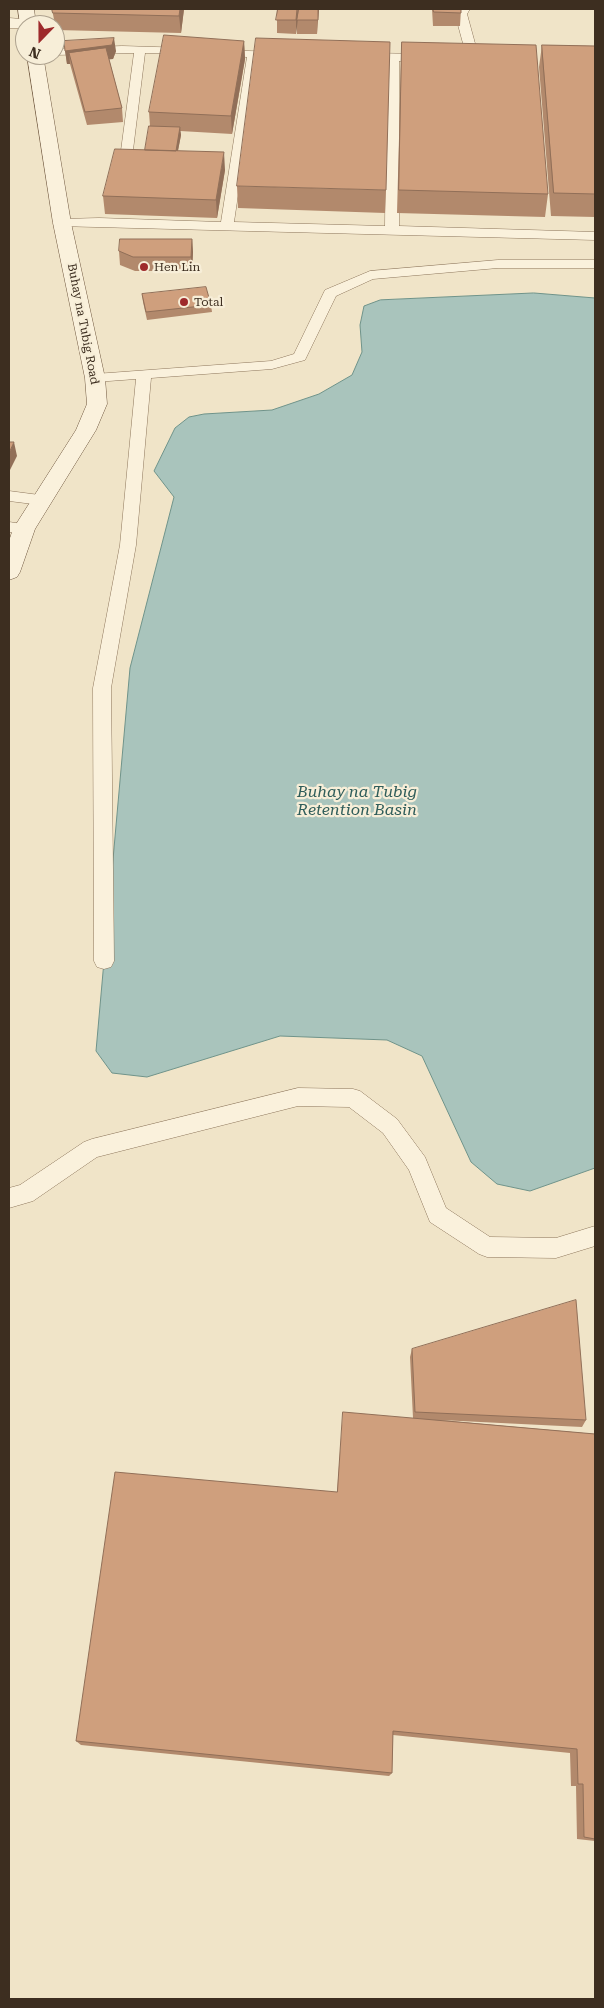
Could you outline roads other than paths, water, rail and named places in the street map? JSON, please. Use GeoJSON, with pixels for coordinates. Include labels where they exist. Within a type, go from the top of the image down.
{"type":"FeatureCollection","features":[{"type":"Feature","properties":{"kind":"main road","name":"Buhay na Tubig Road"},"geometry":{"type":"LineString","coordinates":[[9,572],[16,528],[41,500],[86,430],[97,404],[95,378],[62,223],[37,65]]}},
{"type":"Feature","properties":{"kind":"lane"},"geometry":{"type":"LineString","coordinates":[[464,9],[461,14],[473,59]]}},
{"type":"Feature","properties":{"kind":"lane"},"geometry":{"type":"LineString","coordinates":[[126,158],[140,49]]}},
{"type":"Feature","properties":{"kind":"lane"},"geometry":{"type":"LineString","coordinates":[[65,52],[140,49],[290,55]]}},
{"type":"Feature","properties":{"kind":"lane"},"geometry":{"type":"LineString","coordinates":[[227,226],[253,54]]}},
{"type":"Feature","properties":{"kind":"lane"},"geometry":{"type":"LineString","coordinates":[[356,56],[443,58]]}},
{"type":"Feature","properties":{"kind":"lane"},"geometry":{"type":"LineString","coordinates":[[392,230],[394,57]]}},
{"type":"Feature","properties":{"kind":"lane"},"geometry":{"type":"LineString","coordinates":[[62,223],[595,236]]}},
{"type":"Feature","properties":{"kind":"lane"},"geometry":{"type":"LineString","coordinates":[[95,378],[272,365],[300,357],[330,293],[370,275],[498,264],[595,264]]}},
{"type":"Feature","properties":{"kind":"lane"},"geometry":{"type":"LineString","coordinates":[[104,961],[102,688],[128,545],[144,374]]}},
{"type":"Feature","properties":{"kind":"lane"},"geometry":{"type":"LineString","coordinates":[[9,496],[41,500]]}},
{"type":"Feature","properties":{"kind":"lane"},"geometry":{"type":"LineString","coordinates":[[9,1198],[25,1194],[92,1149],[298,1097],[353,1098],[390,1126],[417,1164],[438,1215],[487,1247],[556,1248],[595,1236]]}},
{"type":"Feature","properties":{"kind":"water","name":"Buhay na Tubig Retention Basin"},"geometry":{"type":"Polygon","coordinates":[[[534,293],[595,298],[595,1168],[530,1191],[497,1184],[471,1162],[422,1056],[387,1040],[280,1036],[147,1077],[112,1073],[96,1051],[130,668],[174,497],[154,471],[175,428],[189,417],[204,414],[272,410],[319,394],[352,375],[362,352],[360,325],[364,306],[380,300],[534,293]]]}},
{"type":"Feature","properties":{"kind":"place","name":"Hen Lin"},"geometry":{"type":"Point","coordinates":[144,267]}},
{"type":"Feature","properties":{"kind":"place","name":"Total"},"geometry":{"type":"Point","coordinates":[184,302]}}]}
